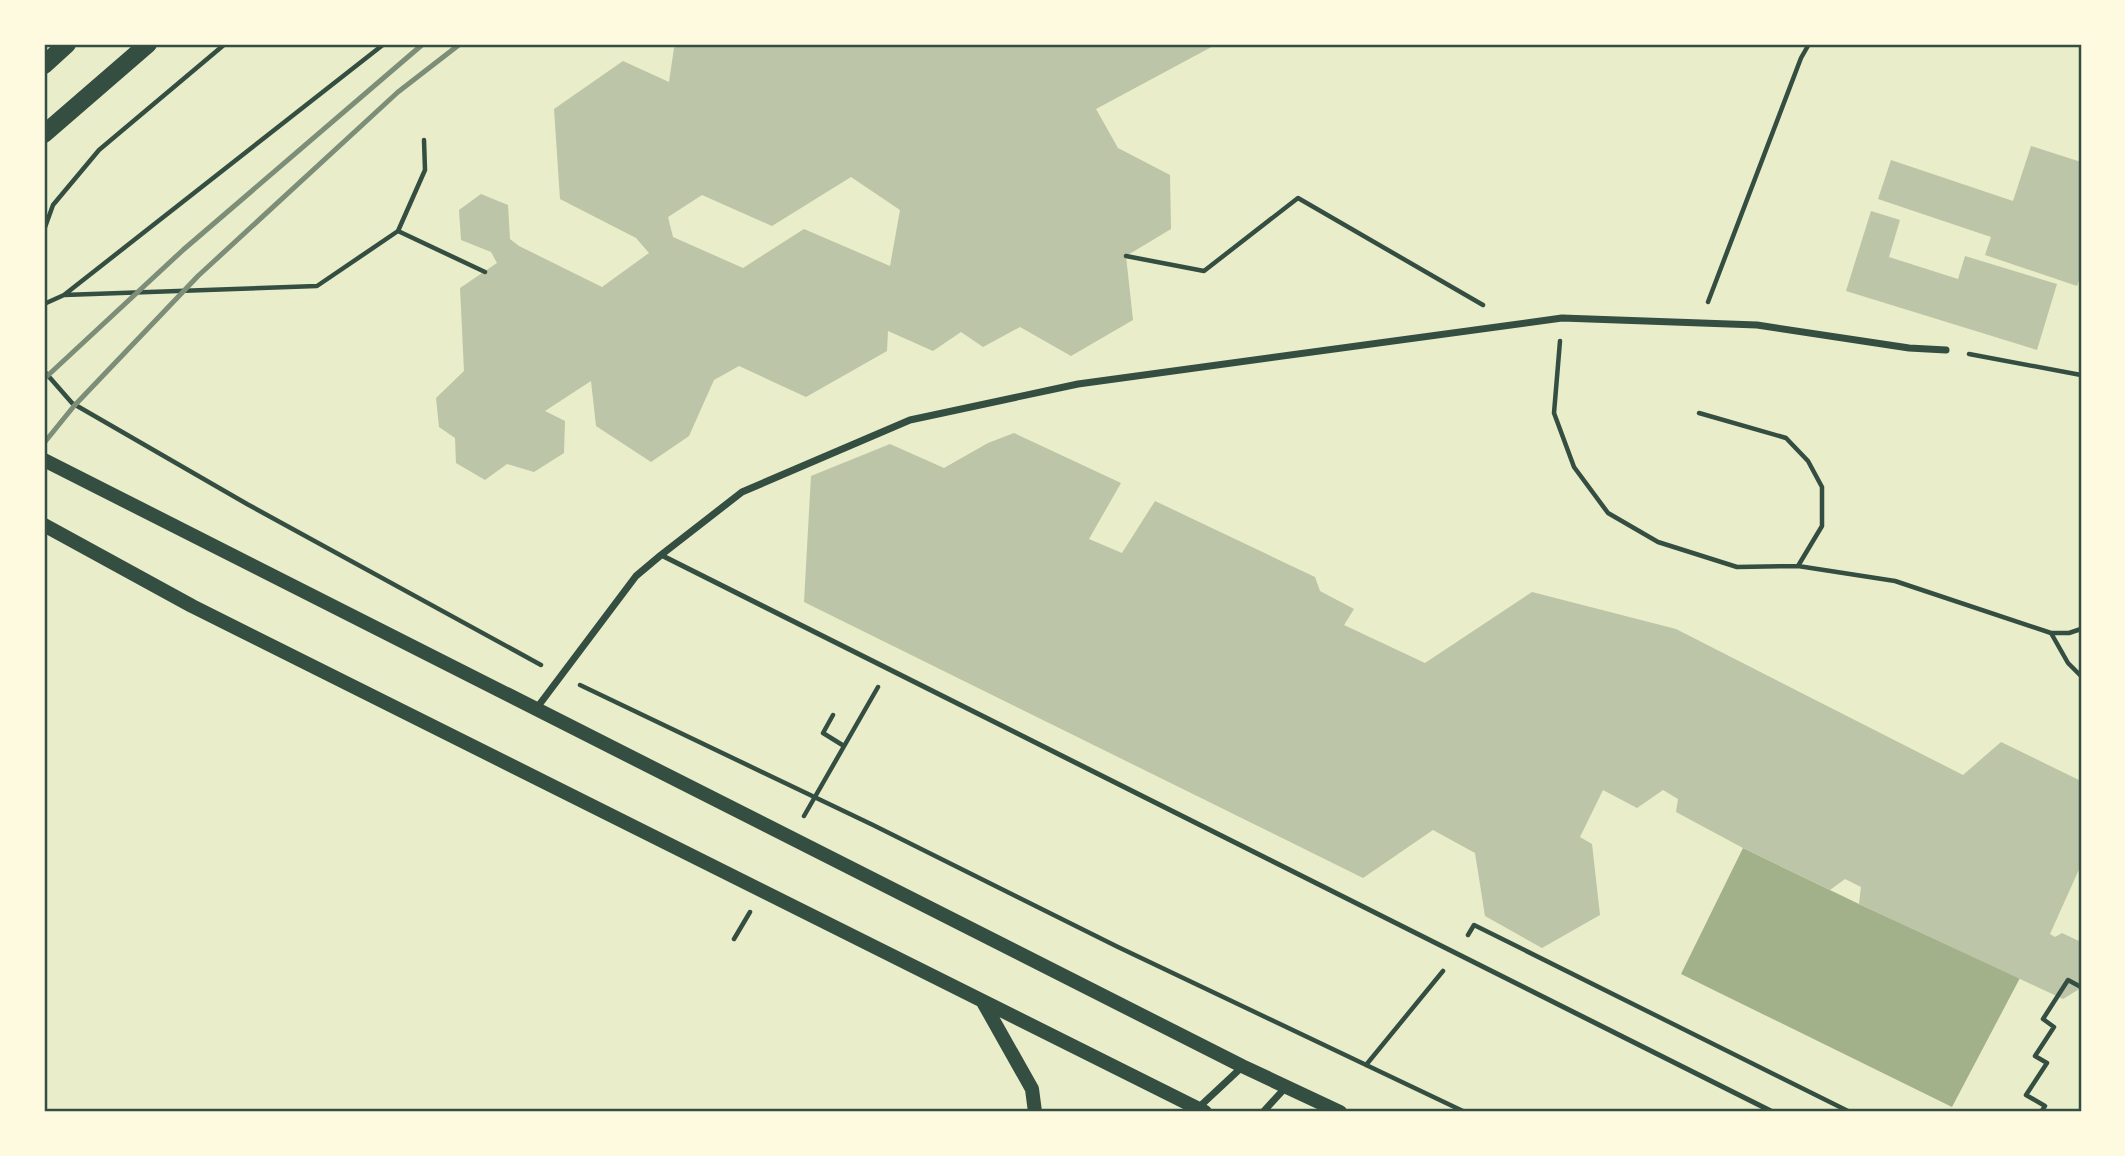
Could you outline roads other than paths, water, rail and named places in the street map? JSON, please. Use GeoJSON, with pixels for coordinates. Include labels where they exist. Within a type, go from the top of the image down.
{"type":"FeatureCollection","features":[{"type":"Feature","properties":{"kind":"main road"},"geometry":{"type":"LineString","coordinates":[[44,65],[67,44]]}},
{"type":"Feature","properties":{"kind":"main road"},"geometry":{"type":"LineString","coordinates":[[44,134],[148,44]]}},
{"type":"Feature","properties":{"kind":"main road"},"geometry":{"type":"LineString","coordinates":[[44,460],[1242,1066],[1340,1112]]}},
{"type":"Feature","properties":{"kind":"main road"},"geometry":{"type":"LineString","coordinates":[[44,525],[192,606],[1199,1111]]}},
{"type":"Feature","properties":{"kind":"main road"},"geometry":{"type":"LineString","coordinates":[[982,1001],[1032,1089],[1035,1112]]}},
{"type":"Feature","properties":{"kind":"street"},"geometry":{"type":"LineString","coordinates":[[536,709],[636,576],[742,492],[910,420],[1078,384],[1562,318],[1757,325],[1909,348],[1947,350]]}},
{"type":"Feature","properties":{"kind":"street"},"geometry":{"type":"LineString","coordinates":[[1199,1111],[1242,1066]]}},
{"type":"Feature","properties":{"kind":"street"},"geometry":{"type":"LineString","coordinates":[[1263,1112],[1287,1086]]}},
{"type":"Feature","properties":{"kind":"lane"},"geometry":{"type":"LineString","coordinates":[[661,555],[1773,1112]]}},
{"type":"Feature","properties":{"kind":"railway"},"geometry":{"type":"LineString","coordinates":[[44,379],[183,250],[423,44]]}},
{"type":"Feature","properties":{"kind":"railway"},"geometry":{"type":"LineString","coordinates":[[44,443],[74,406],[198,276],[398,92],[460,44]]}}]}
